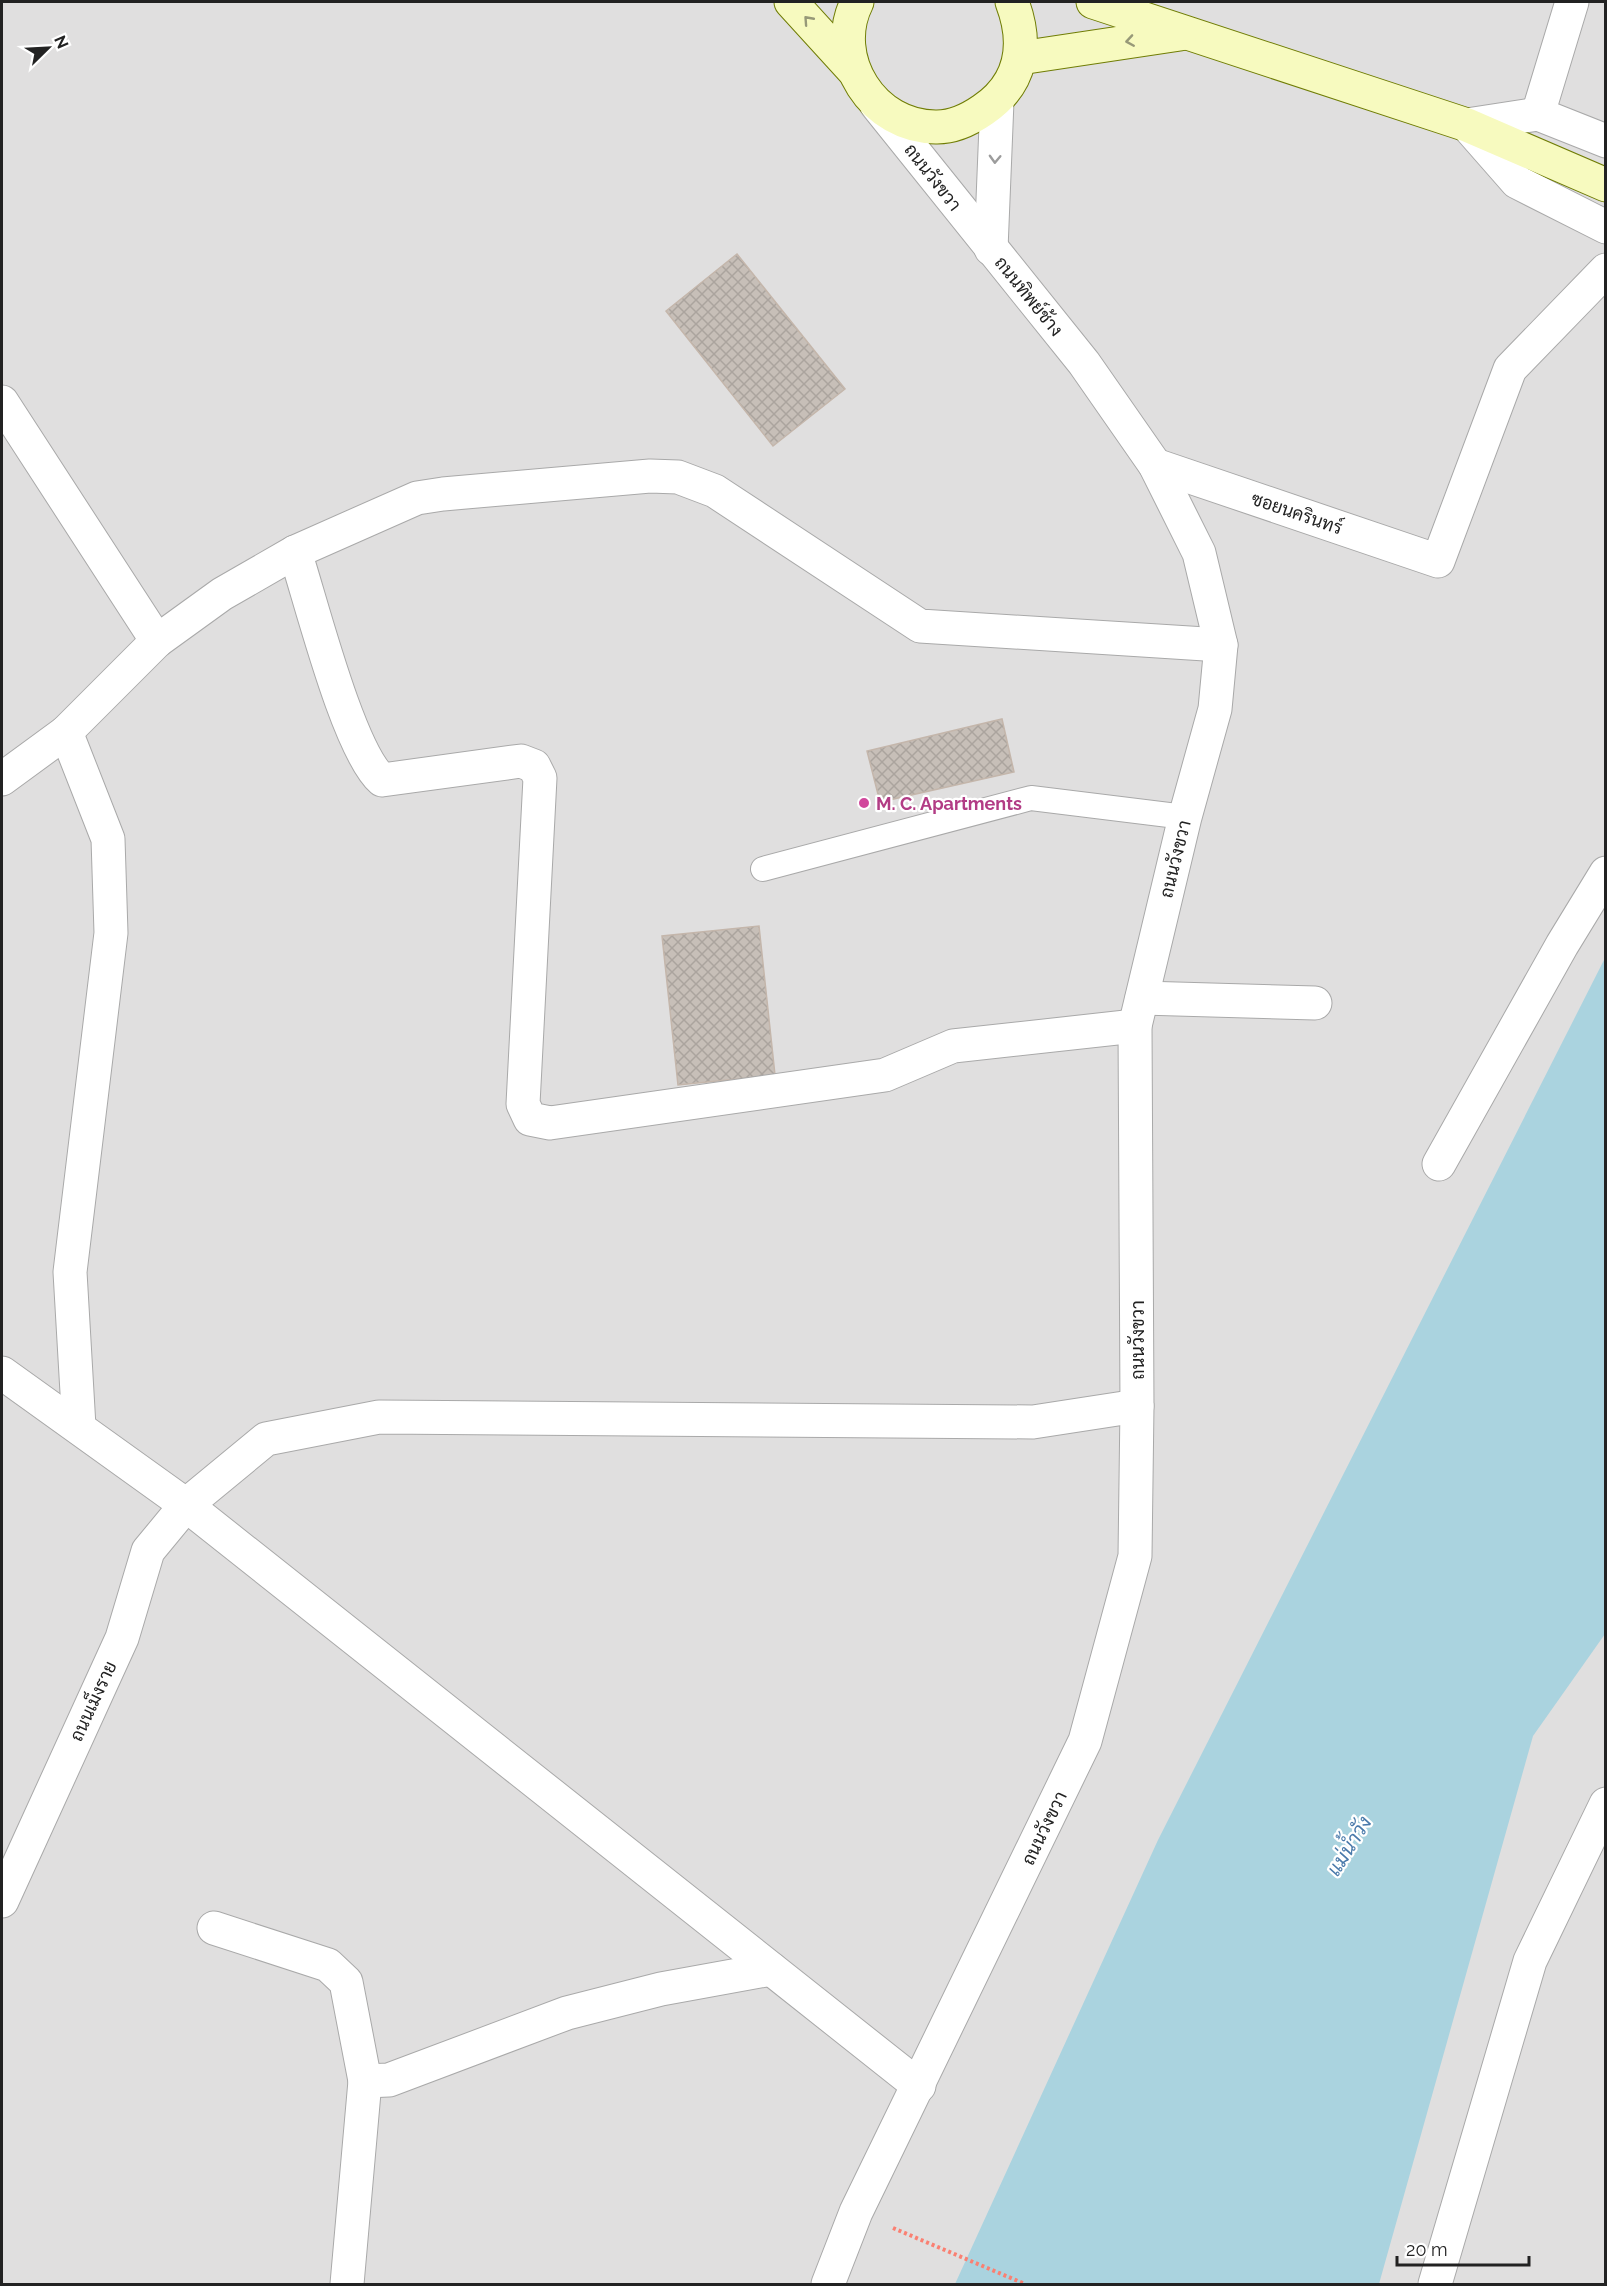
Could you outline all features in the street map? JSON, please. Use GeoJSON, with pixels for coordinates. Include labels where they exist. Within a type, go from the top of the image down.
{"type":"FeatureCollection","features":[{"type":"Feature","properties":{"kind":"street"},"geometry":{"type":"LineString","coordinates":[[791,2],[853,70],[863,88],[876,104],[904,122],[937,127],[970,120],[997,101],[1012,81],[1020,58],[1021,26],[1012,2]]}},
{"type":"Feature","properties":{"kind":"street"},"geometry":{"type":"LineString","coordinates":[[853,70],[847,42],[851,14],[857,2]]}},
{"type":"Feature","properties":{"kind":"street"},"geometry":{"type":"LineString","coordinates":[[1093,2],[1467,125],[1605,184]]}},
{"type":"Feature","properties":{"kind":"street"},"geometry":{"type":"LineString","coordinates":[[1538,114],[1572,2]]}},
{"type":"Feature","properties":{"kind":"street"},"geometry":{"type":"LineString","coordinates":[[1020,58],[1188,33]]}},
{"type":"Feature","properties":{"kind":"street","name":"ถนนทิพย์ช้าง"},"geometry":{"type":"LineString","coordinates":[[997,101],[991,249],[1092,375]]}},
{"type":"Feature","properties":{"kind":"street","name":"ถนนวังขวา"},"geometry":{"type":"LineString","coordinates":[[876,104],[991,249]]}},
{"type":"Feature","properties":{"kind":"street"},"geometry":{"type":"LineString","coordinates":[[1467,125],[1538,114],[1605,141]]}},
{"type":"Feature","properties":{"kind":"street"},"geometry":{"type":"LineString","coordinates":[[1467,125],[1517,182],[1605,227]]}},
{"type":"Feature","properties":{"kind":"street","name":"ซอยนครินทร์"},"geometry":{"type":"LineString","coordinates":[[1155,465],[1438,561],[1510,369],[1605,270]]}},
{"type":"Feature","properties":{"kind":"street","name":"ถนนวังขวา"},"geometry":{"type":"LineString","coordinates":[[828,2284],[856,2212],[920,2086],[1086,1741],[1135,1556],[1139,1012],[1185,817],[1215,709],[1221,645],[1199,553],[1155,465],[1092,375]]}},
{"type":"Feature","properties":{"kind":"street"},"geometry":{"type":"LineString","coordinates":[[2,402],[157,641]]}},
{"type":"Feature","properties":{"kind":"street"},"geometry":{"type":"LineString","coordinates":[[2,779],[66,732],[157,641],[222,594],[295,552],[417,498],[650,476],[678,477],[715,491],[920,626],[1221,645]]}},
{"type":"Feature","properties":{"kind":"street"},"geometry":{"type":"LineString","coordinates":[[295,552],[346,712],[371,770],[382,780],[521,761],[534,766],[540,778],[523,1104],[530,1119],[550,1123],[885,1075],[953,1046],[1139,1012],[1315,1003]]}},
{"type":"Feature","properties":{"kind":"street"},"geometry":{"type":"LineString","coordinates":[[66,732],[108,839],[111,933],[70,1272],[79,1426]]}},
{"type":"Feature","properties":{"kind":"street"},"geometry":{"type":"LineString","coordinates":[[1439,1164],[1605,873]]}},
{"type":"Feature","properties":{"kind":"street"},"geometry":{"type":"LineString","coordinates":[[2,1373],[79,1426],[186,1505],[920,2086]]}},
{"type":"Feature","properties":{"kind":"street","name":"ถนนเม็งราย"},"geometry":{"type":"LineString","coordinates":[[2,1901],[122,1638],[147,1551],[186,1505],[267,1439],[379,1417],[1032,1422],[1137,1406]]}},
{"type":"Feature","properties":{"kind":"street"},"geometry":{"type":"LineString","coordinates":[[1435,2284],[1530,1961],[1605,1804]]}},
{"type":"Feature","properties":{"kind":"street"},"geometry":{"type":"LineString","coordinates":[[214,1928],[328,1965],[346,1982],[365,2081],[346,2284]]}},
{"type":"Feature","properties":{"kind":"street"},"geometry":{"type":"LineString","coordinates":[[365,2081],[389,2080],[567,2013],[662,1989],[771,1969]]}},
{"type":"Feature","properties":{"kind":"lane"},"geometry":{"type":"LineString","coordinates":[[762,869],[1030,798],[1185,817]]}},
{"type":"Feature","properties":{"kind":"path"},"geometry":{"type":"LineString","coordinates":[[856,2212],[1025,2284]]}},
{"type":"Feature","properties":{"kind":"shaded area"},"geometry":{"type":"Polygon","coordinates":[[[2,2],[1605,2],[1605,2284],[2,2284],[2,2]]]}},
{"type":"Feature","properties":{"kind":"water","name":"แม่น้ำวัง"},"geometry":{"type":"Polygon","coordinates":[[[1605,958],[1605,1634],[1533,1736],[1379,2284],[955,2284],[1158,1840],[1605,958]]]}},
{"type":"Feature","properties":{"kind":"building"},"geometry":{"type":"Polygon","coordinates":[[[737,254],[845,389],[773,446],[666,311],[737,254]]]}},
{"type":"Feature","properties":{"kind":"building"},"geometry":{"type":"Polygon","coordinates":[[[1002,719],[1014,772],[880,802],[867,751],[1002,719]]]}},
{"type":"Feature","properties":{"kind":"building"},"geometry":{"type":"Polygon","coordinates":[[[759,926],[775,1075],[678,1085],[662,936],[759,926]]]}},
{"type":"Feature","properties":{"kind":"place","name":"M. C. Apartments"},"geometry":{"type":"Point","coordinates":[864,803]}}]}
